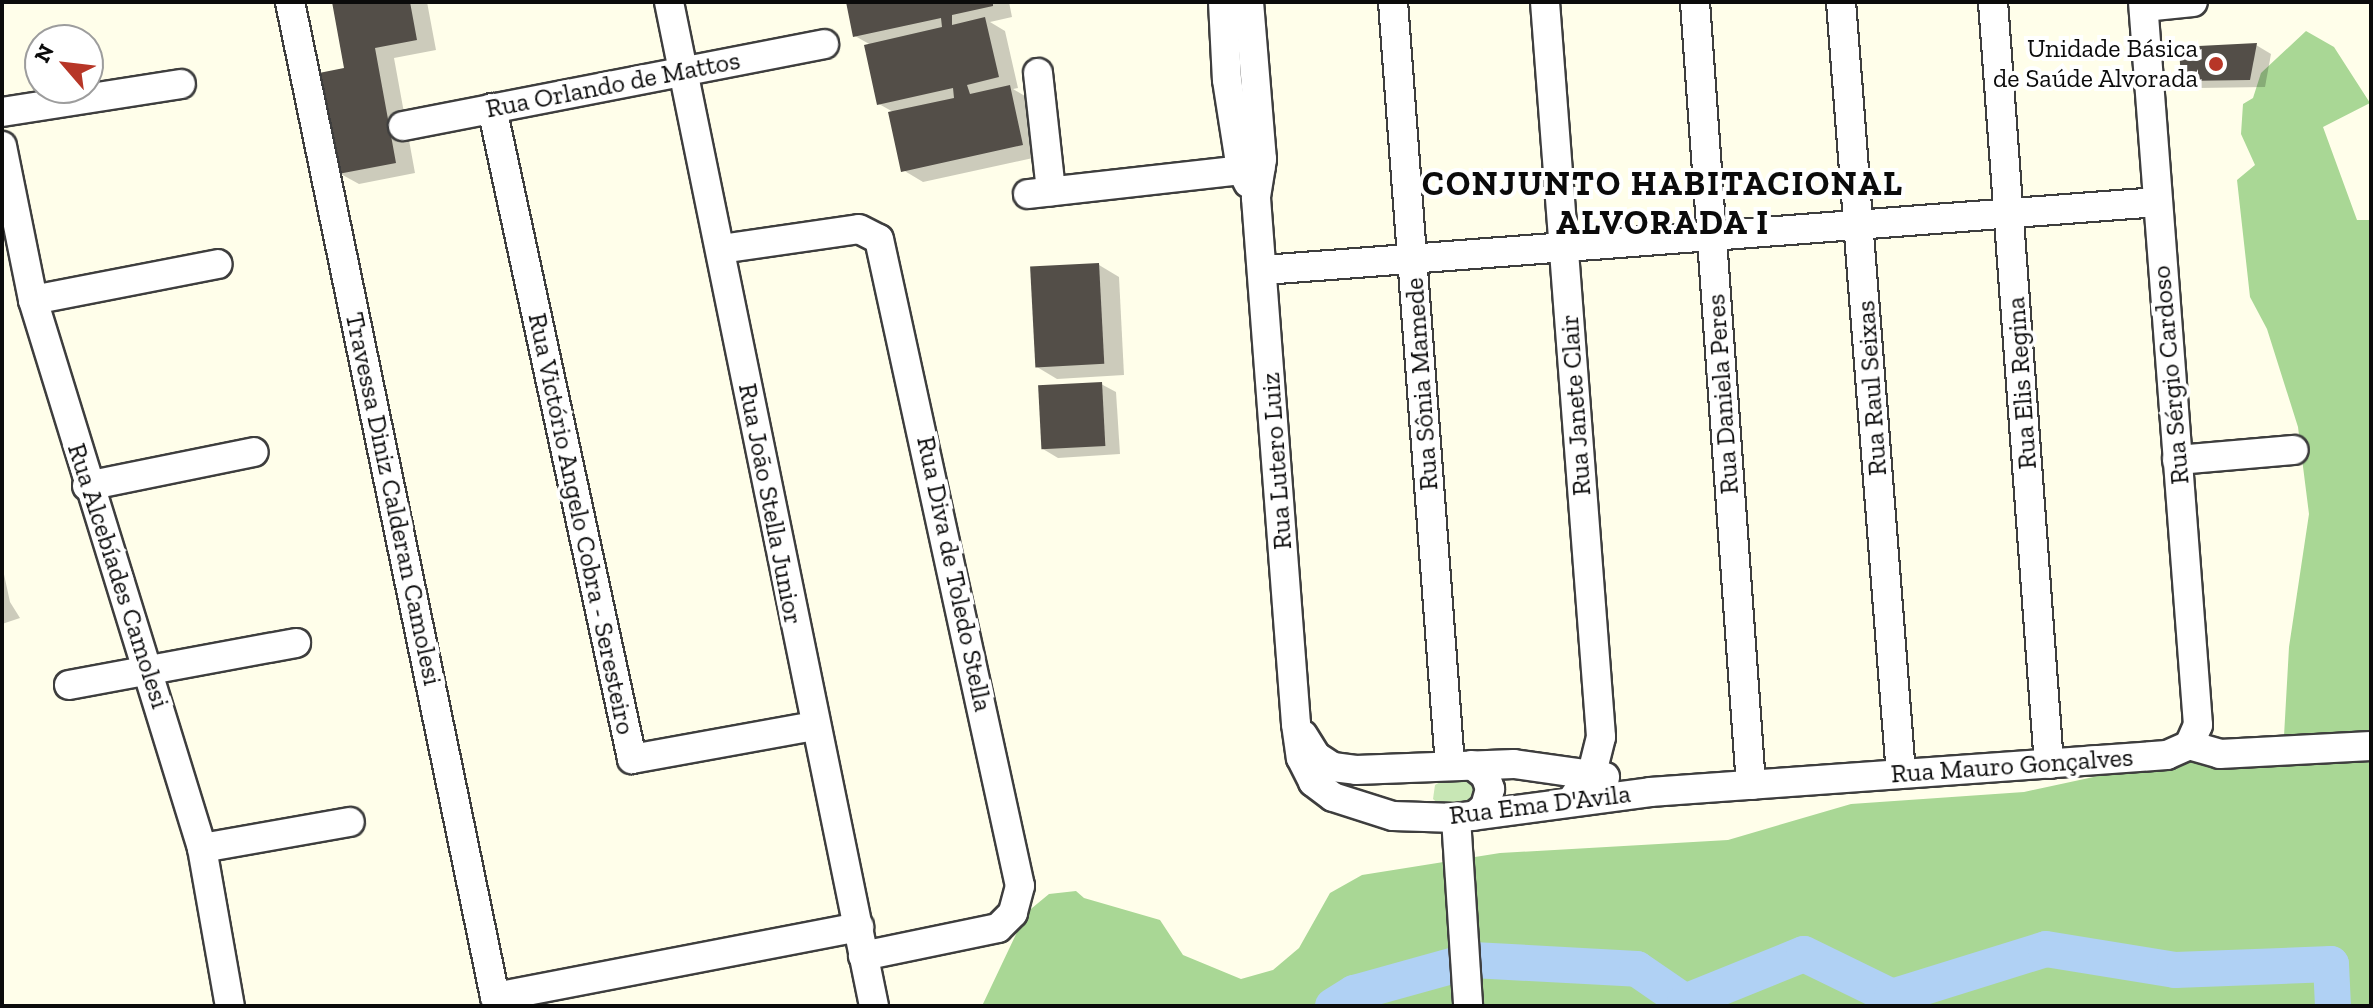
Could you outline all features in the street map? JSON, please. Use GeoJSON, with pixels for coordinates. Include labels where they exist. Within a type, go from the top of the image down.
{"type":"FeatureCollection","features":[{"type":"Feature","properties":{"kind":"street","name":"Travessa Diniz Calderan Camolesi"},"geometry":{"type":"LineString","coordinates":[[290,2],[495,997],[859,927]]}},
{"type":"Feature","properties":{"kind":"street","name":"Rua João Stella Junior"},"geometry":{"type":"LineString","coordinates":[[669,2],[721,249],[814,726],[874,1006]]}},
{"type":"Feature","properties":{"kind":"street","name":"Rua Lutero Luiz"},"geometry":{"type":"LineString","coordinates":[[1223,2],[1227,80],[1251,168],[1264,270],[1296,724]]}},
{"type":"Feature","properties":{"kind":"street","name":"Rua Lutero Luiz"},"geometry":{"type":"LineString","coordinates":[[1249,2],[1251,168]]}},
{"type":"Feature","properties":{"kind":"street","name":"Rua Sônia Mamede"},"geometry":{"type":"LineString","coordinates":[[1393,2],[1453,766]]}},
{"type":"Feature","properties":{"kind":"street","name":"Rua Janete Clair"},"geometry":{"type":"LineString","coordinates":[[1545,2],[1601,737],[1592,772],[1571,801]]}},
{"type":"Feature","properties":{"kind":"street","name":"Rua Daniela Peres"},"geometry":{"type":"LineString","coordinates":[[1695,2],[1751,785]]}},
{"type":"Feature","properties":{"kind":"street","name":"Rua Raul Seixas"},"geometry":{"type":"LineString","coordinates":[[1841,2],[1901,774]]}},
{"type":"Feature","properties":{"kind":"street","name":"Rua Elis Regina"},"geometry":{"type":"LineString","coordinates":[[1993,2],[2049,764]]}},
{"type":"Feature","properties":{"kind":"street"},"geometry":{"type":"LineString","coordinates":[[2143,5],[2193,2]]}},
{"type":"Feature","properties":{"kind":"street","name":"Rua Sérgio Cardoso"},"geometry":{"type":"LineString","coordinates":[[2143,5],[2198,725],[2189,745]]}},
{"type":"Feature","properties":{"kind":"street","name":"Rua Orlando de Mattos"},"geometry":{"type":"LineString","coordinates":[[403,126],[824,44]]}},
{"type":"Feature","properties":{"kind":"street"},"geometry":{"type":"LineString","coordinates":[[1038,73],[1039,193],[1251,168]]}},
{"type":"Feature","properties":{"kind":"street"},"geometry":{"type":"LineString","coordinates":[[2,112],[181,84]]}},
{"type":"Feature","properties":{"kind":"street","name":"Rua Victório Angelo Cobra - Seresteiro"},"geometry":{"type":"LineString","coordinates":[[492,108],[632,759],[814,726]]}},
{"type":"Feature","properties":{"kind":"street","name":"Rua Alcebíades Camolesi"},"geometry":{"type":"LineString","coordinates":[[2,146],[33,300],[87,486],[148,667],[202,848],[230,1006]]}},
{"type":"Feature","properties":{"kind":"street"},"geometry":{"type":"LineString","coordinates":[[1264,270],[1564,244],[2157,202]]}},
{"type":"Feature","properties":{"kind":"street","name":"Rua Diva de Toledo Stella"},"geometry":{"type":"LineString","coordinates":[[721,249],[859,229],[879,239],[1020,886],[1013,913],[998,928],[863,956]]}},
{"type":"Feature","properties":{"kind":"street"},"geometry":{"type":"LineString","coordinates":[[33,300],[218,264]]}},
{"type":"Feature","properties":{"kind":"street"},"geometry":{"type":"LineString","coordinates":[[2177,460],[2294,450]]}},
{"type":"Feature","properties":{"kind":"street"},"geometry":{"type":"LineString","coordinates":[[87,486],[254,452]]}},
{"type":"Feature","properties":{"kind":"street"},"geometry":{"type":"LineString","coordinates":[[69,685],[148,667],[296,643]]}},
{"type":"Feature","properties":{"kind":"street","name":"Rua Ema D'Avila"},"geometry":{"type":"LineString","coordinates":[[1296,724],[1316,756],[1333,767],[1453,766],[1592,772],[1650,792]]}},
{"type":"Feature","properties":{"kind":"street","name":"Rua Ema D'Avila"},"geometry":{"type":"LineString","coordinates":[[1296,724],[1301,758],[1313,782],[1333,797],[1364,810],[1455,817],[1650,792]]}},
{"type":"Feature","properties":{"kind":"street","name":"Rua Mauro Gonçalves"},"geometry":{"type":"LineString","coordinates":[[1650,792],[2167,755],[2189,745],[2220,754],[2371,746]]}},
{"type":"Feature","properties":{"kind":"street"},"geometry":{"type":"LineString","coordinates":[[1455,817],[1485,807],[1490,789],[1485,775],[1453,766],[1421,791],[1455,817],[1468,1006]]}},
{"type":"Feature","properties":{"kind":"street"},"geometry":{"type":"LineString","coordinates":[[202,848],[350,822]]}},
{"type":"Feature","properties":{"kind":"green space"},"geometry":{"type":"Polygon","coordinates":[[[2306,31],[2334,47],[2370,103],[2323,127],[2357,220],[2371,220],[2371,1006],[982,1006],[1026,913],[1049,894],[1076,891],[1084,898],[1160,920],[1183,955],[1241,979],[1273,970],[1299,948],[1330,893],[1362,875],[1500,853],[1728,840],[1851,804],[2024,792],[2284,736],[2289,647],[2309,514],[2298,427],[2267,329],[2250,297],[2237,180],[2255,165],[2241,134],[2243,104],[2253,98],[2261,73],[2306,31]]]}},
{"type":"Feature","properties":{"kind":"green space"},"geometry":{"type":"Polygon","coordinates":[[[1450,776],[1478,780],[1472,805],[1441,806],[1433,799],[1435,785],[1450,776]]]}},
{"type":"Feature","properties":{"kind":"building"},"geometry":{"type":"Polygon","coordinates":[[[332,2],[410,2],[417,40],[375,48],[396,163],[338,174],[319,73],[344,68],[332,2]]]}},
{"type":"Feature","properties":{"kind":"building"},"geometry":{"type":"Polygon","coordinates":[[[846,2],[993,2],[993,6],[952,15],[952,25],[985,17],[999,77],[967,85],[970,94],[1010,85],[1023,145],[901,172],[888,112],[954,98],[953,88],[877,105],[864,45],[942,27],[941,18],[853,37],[846,2]]]}},
{"type":"Feature","properties":{"kind":"building","name":"Unidade Básica de Saúde Alvorada"},"geometry":{"type":"Polygon","coordinates":[[[2257,43],[2250,80],[2181,81],[2179,47],[2257,43]]]}},
{"type":"Feature","properties":{"kind":"building"},"geometry":{"type":"Polygon","coordinates":[[[1099,263],[1104,364],[1035,367],[1030,267],[1099,263]]]}},
{"type":"Feature","properties":{"kind":"building"},"geometry":{"type":"Polygon","coordinates":[[[1102,382],[1105,446],[1041,449],[1038,385],[1102,382]]]}},
{"type":"Feature","properties":{"kind":"waterway"},"geometry":{"type":"LineString","coordinates":[[1333,1006],[1354,993],[1473,960],[1637,969],[1685,1002],[1804,954],[1892,997],[2046,949],[2175,970],[2331,964],[2333,1006]]}},
{"type":"Feature","properties":{"kind":"place","name":"Unidade Básica de Saúde Alvorada"},"geometry":{"type":"Point","coordinates":[2216,64]}},
{"type":"Feature","properties":{"kind":"district","name":"CONJUNTO HABITACIONAL ALVORADA I"},"geometry":{"type":"Point","coordinates":[1663,202]}}]}
